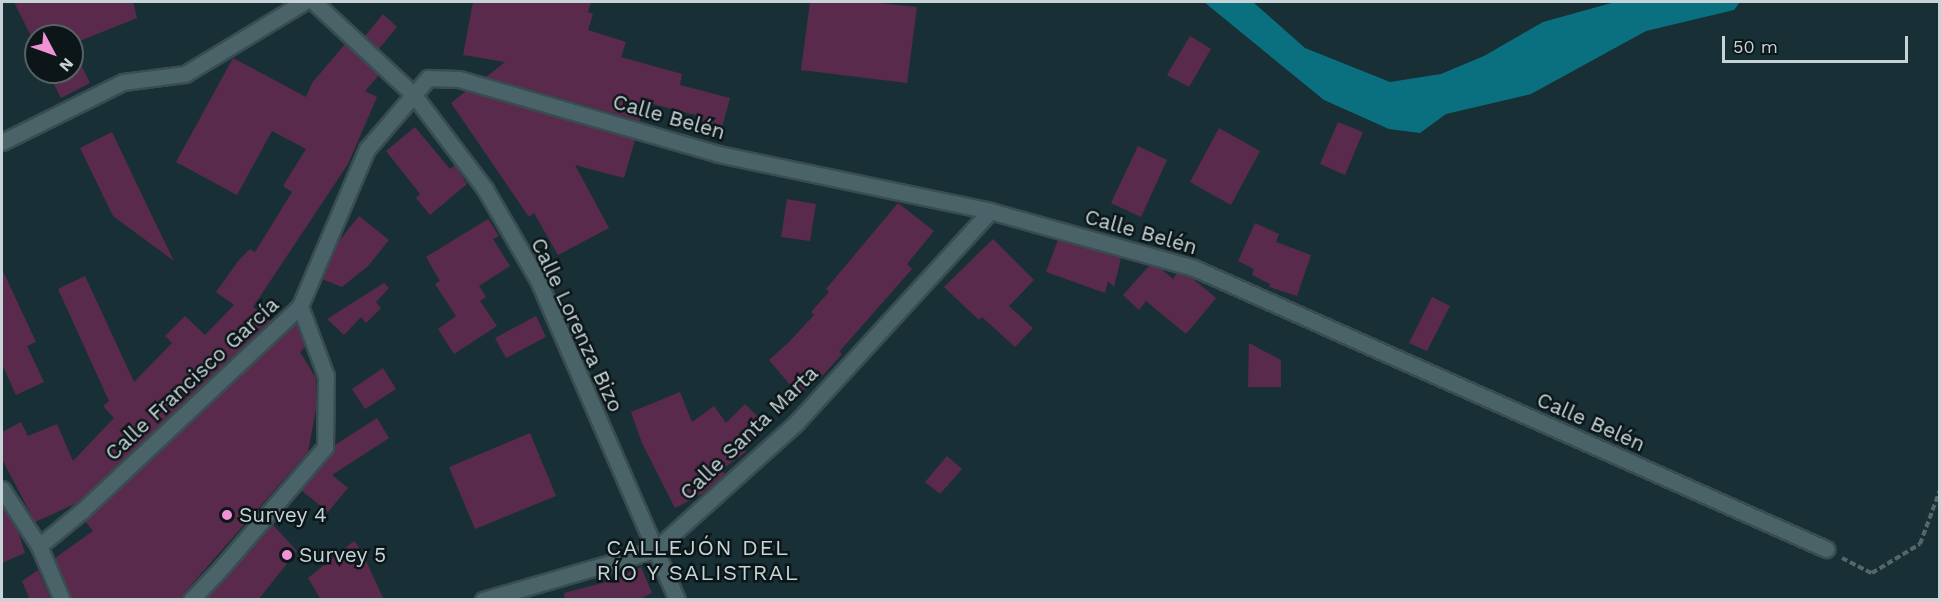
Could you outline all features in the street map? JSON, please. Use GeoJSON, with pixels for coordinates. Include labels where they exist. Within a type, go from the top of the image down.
{"type":"FeatureCollection","features":[{"type":"Feature","properties":{"kind":"street"},"geometry":{"type":"LineString","coordinates":[[2,142],[123,82],[185,74],[304,2]]}},
{"type":"Feature","properties":{"kind":"street","name":"Calle Lorenza Bizo"},"geometry":{"type":"LineString","coordinates":[[314,2],[413,94],[485,189],[538,280],[677,600]]}},
{"type":"Feature","properties":{"kind":"street","name":"Calle Belén"},"geometry":{"type":"LineString","coordinates":[[413,94],[428,78],[459,79],[718,154],[990,211],[1194,268],[1826,549]]}},
{"type":"Feature","properties":{"kind":"street","name":"Calle Francisco García"},"geometry":{"type":"LineString","coordinates":[[39,546],[83,510],[300,306],[367,149],[413,94]]}},
{"type":"Feature","properties":{"kind":"street","name":"Calle Santa Marta"},"geometry":{"type":"LineString","coordinates":[[483,600],[656,550],[796,423],[990,211]]}},
{"type":"Feature","properties":{"kind":"street"},"geometry":{"type":"LineString","coordinates":[[191,600],[325,447],[326,376],[300,306]]}},
{"type":"Feature","properties":{"kind":"street"},"geometry":{"type":"LineString","coordinates":[[2,489],[39,546],[62,600]]}},
{"type":"Feature","properties":{"kind":"path"},"geometry":{"type":"LineString","coordinates":[[1826,549],[1872,573],[1920,544],[1940,490]]}},
{"type":"Feature","properties":{"kind":"water"},"geometry":{"type":"Polygon","coordinates":[[[1204,2],[1253,2],[1305,48],[1390,82],[1441,74],[1484,56],[1543,22],[1615,2],[1740,2],[1734,10],[1646,31],[1531,94],[1446,114],[1420,133],[1389,129],[1324,100],[1204,2]]]}},
{"type":"Feature","properties":{"kind":"building"},"geometry":{"type":"Polygon","coordinates":[[[14,2],[133,2],[137,18],[84,39],[84,24],[25,24],[14,2]]]}},
{"type":"Feature","properties":{"kind":"building"},"geometry":{"type":"Polygon","coordinates":[[[473,2],[591,2],[588,12],[593,14],[588,30],[626,42],[621,57],[682,74],[680,85],[730,98],[722,127],[702,122],[703,117],[645,102],[640,121],[486,77],[505,62],[463,55],[473,2]]]}},
{"type":"Feature","properties":{"kind":"building"},"geometry":{"type":"Polygon","coordinates":[[[810,2],[869,2],[917,7],[907,83],[801,70],[810,2]]]}},
{"type":"Feature","properties":{"kind":"building"},"geometry":{"type":"Polygon","coordinates":[[[383,14],[397,27],[379,49],[365,36],[383,14]]]}},
{"type":"Feature","properties":{"kind":"building"},"geometry":{"type":"Polygon","coordinates":[[[1190,36],[1211,49],[1189,87],[1167,75],[1190,36]]]}},
{"type":"Feature","properties":{"kind":"building"},"geometry":{"type":"Polygon","coordinates":[[[345,44],[379,75],[365,91],[377,97],[348,164],[253,307],[271,320],[77,503],[35,522],[2,459],[2,432],[21,422],[28,436],[57,424],[73,461],[114,418],[103,406],[109,401],[58,289],[85,276],[134,382],[172,343],[165,336],[185,316],[205,335],[234,305],[216,292],[239,260],[250,249],[255,252],[292,192],[283,186],[306,149],[272,131],[237,195],[176,162],[233,58],[306,97],[312,83],[345,44]]]}},
{"type":"Feature","properties":{"kind":"building"},"geometry":{"type":"Polygon","coordinates":[[[84,71],[90,83],[61,98],[54,84],[84,84],[84,71]]]}},
{"type":"Feature","properties":{"kind":"building"},"geometry":{"type":"Polygon","coordinates":[[[466,91],[635,140],[624,178],[575,165],[609,228],[558,255],[534,213],[529,217],[451,103],[466,91]]]}},
{"type":"Feature","properties":{"kind":"building"},"geometry":{"type":"Polygon","coordinates":[[[1338,122],[1363,132],[1345,175],[1320,164],[1338,122]]]}},
{"type":"Feature","properties":{"kind":"building"},"geometry":{"type":"Polygon","coordinates":[[[415,127],[450,169],[455,165],[467,184],[430,215],[416,198],[420,194],[386,151],[415,127]]]}},
{"type":"Feature","properties":{"kind":"building"},"geometry":{"type":"Polygon","coordinates":[[[1219,128],[1260,151],[1231,205],[1190,182],[1219,128]]]}},
{"type":"Feature","properties":{"kind":"building"},"geometry":{"type":"Polygon","coordinates":[[[112,132],[174,261],[113,216],[80,148],[112,132]]]}},
{"type":"Feature","properties":{"kind":"building"},"geometry":{"type":"Polygon","coordinates":[[[1138,146],[1167,160],[1141,217],[1111,203],[1138,146]]]}},
{"type":"Feature","properties":{"kind":"building"},"geometry":{"type":"Polygon","coordinates":[[[787,199],[816,204],[810,241],[781,237],[787,199]]]}},
{"type":"Feature","properties":{"kind":"building"},"geometry":{"type":"Polygon","coordinates":[[[898,203],[934,231],[907,264],[912,269],[839,352],[842,354],[824,374],[798,394],[769,360],[814,315],[811,312],[829,292],[826,289],[898,203]]]}},
{"type":"Feature","properties":{"kind":"building"},"geometry":{"type":"Polygon","coordinates":[[[359,216],[389,240],[368,266],[342,287],[322,279],[339,241],[359,216]]]}},
{"type":"Feature","properties":{"kind":"building"},"geometry":{"type":"Polygon","coordinates":[[[488,219],[499,236],[493,239],[510,266],[479,286],[486,297],[480,301],[497,326],[454,354],[438,329],[456,316],[435,284],[440,281],[426,257],[488,219]]]}},
{"type":"Feature","properties":{"kind":"building"},"geometry":{"type":"Polygon","coordinates":[[[1255,223],[1279,234],[1276,242],[1311,255],[1297,296],[1269,287],[1270,284],[1252,275],[1254,269],[1238,261],[1255,223]]]}},
{"type":"Feature","properties":{"kind":"building"},"geometry":{"type":"Polygon","coordinates":[[[993,239],[1034,280],[1009,306],[1033,328],[1015,347],[982,317],[979,320],[944,287],[993,239]]]}},
{"type":"Feature","properties":{"kind":"building"},"geometry":{"type":"Polygon","coordinates":[[[1058,240],[1121,258],[1114,287],[1108,281],[1105,293],[1046,272],[1058,240]]]}},
{"type":"Feature","properties":{"kind":"building"},"geometry":{"type":"Polygon","coordinates":[[[1149,266],[1161,269],[1173,279],[1177,273],[1192,278],[1216,298],[1186,334],[1146,301],[1139,310],[1123,295],[1149,266]]]}},
{"type":"Feature","properties":{"kind":"building"},"geometry":{"type":"Polygon","coordinates":[[[2,269],[36,342],[27,346],[44,382],[16,395],[2,364],[2,269]]]}},
{"type":"Feature","properties":{"kind":"building"},"geometry":{"type":"Polygon","coordinates":[[[384,283],[389,288],[376,302],[381,308],[366,323],[361,317],[344,335],[327,319],[384,283]]]}},
{"type":"Feature","properties":{"kind":"building"},"geometry":{"type":"Polygon","coordinates":[[[1432,297],[1450,306],[1427,351],[1409,343],[1432,297]]]}},
{"type":"Feature","properties":{"kind":"building"},"geometry":{"type":"Polygon","coordinates":[[[536,316],[546,337],[506,358],[495,338],[536,316]]]}},
{"type":"Feature","properties":{"kind":"building"},"geometry":{"type":"Polygon","coordinates":[[[296,323],[305,347],[300,352],[316,378],[316,409],[308,452],[184,593],[181,600],[72,600],[55,558],[93,531],[85,521],[296,323]]]}},
{"type":"Feature","properties":{"kind":"building"},"geometry":{"type":"Polygon","coordinates":[[[1249,343],[1281,360],[1281,387],[1248,387],[1249,343]]]}},
{"type":"Feature","properties":{"kind":"building"},"geometry":{"type":"Polygon","coordinates":[[[383,368],[396,389],[365,409],[352,389],[383,368]]]}},
{"type":"Feature","properties":{"kind":"building"},"geometry":{"type":"Polygon","coordinates":[[[680,392],[692,422],[714,406],[726,423],[745,404],[767,426],[744,449],[746,452],[721,470],[725,474],[702,494],[675,508],[642,443],[631,412],[680,392]]]}},
{"type":"Feature","properties":{"kind":"building"},"geometry":{"type":"Polygon","coordinates":[[[377,418],[389,438],[332,475],[348,488],[328,512],[301,490],[332,453],[335,445],[377,418]]]}},
{"type":"Feature","properties":{"kind":"building"},"geometry":{"type":"Polygon","coordinates":[[[530,433],[556,496],[475,529],[449,467],[530,433]]]}},
{"type":"Feature","properties":{"kind":"building"},"geometry":{"type":"Polygon","coordinates":[[[947,456],[962,469],[940,494],[925,482],[947,456]]]}},
{"type":"Feature","properties":{"kind":"building"},"geometry":{"type":"Polygon","coordinates":[[[2,506],[18,531],[25,553],[2,563],[2,506]]]}},
{"type":"Feature","properties":{"kind":"building"},"geometry":{"type":"Polygon","coordinates":[[[272,524],[297,551],[258,600],[205,600],[272,524]]]}},
{"type":"Feature","properties":{"kind":"building"},"geometry":{"type":"Polygon","coordinates":[[[354,541],[361,550],[384,600],[321,600],[308,578],[354,541]]]}},
{"type":"Feature","properties":{"kind":"building"},"geometry":{"type":"Polygon","coordinates":[[[641,567],[652,593],[638,600],[565,600],[564,593],[610,581],[641,567]]]}},
{"type":"Feature","properties":{"kind":"building"},"geometry":{"type":"Polygon","coordinates":[[[38,570],[51,600],[30,600],[22,581],[38,570]]]}},
{"type":"Feature","properties":{"kind":"place","name":"Survey 4"},"geometry":{"type":"Point","coordinates":[227,515]}},
{"type":"Feature","properties":{"kind":"place","name":"Survey 5"},"geometry":{"type":"Point","coordinates":[287,555]}},
{"type":"Feature","properties":{"kind":"district","name":"CALLEJÓN DEL RÍO Y SALISTRAL"},"geometry":{"type":"Point","coordinates":[698,560]}}]}
